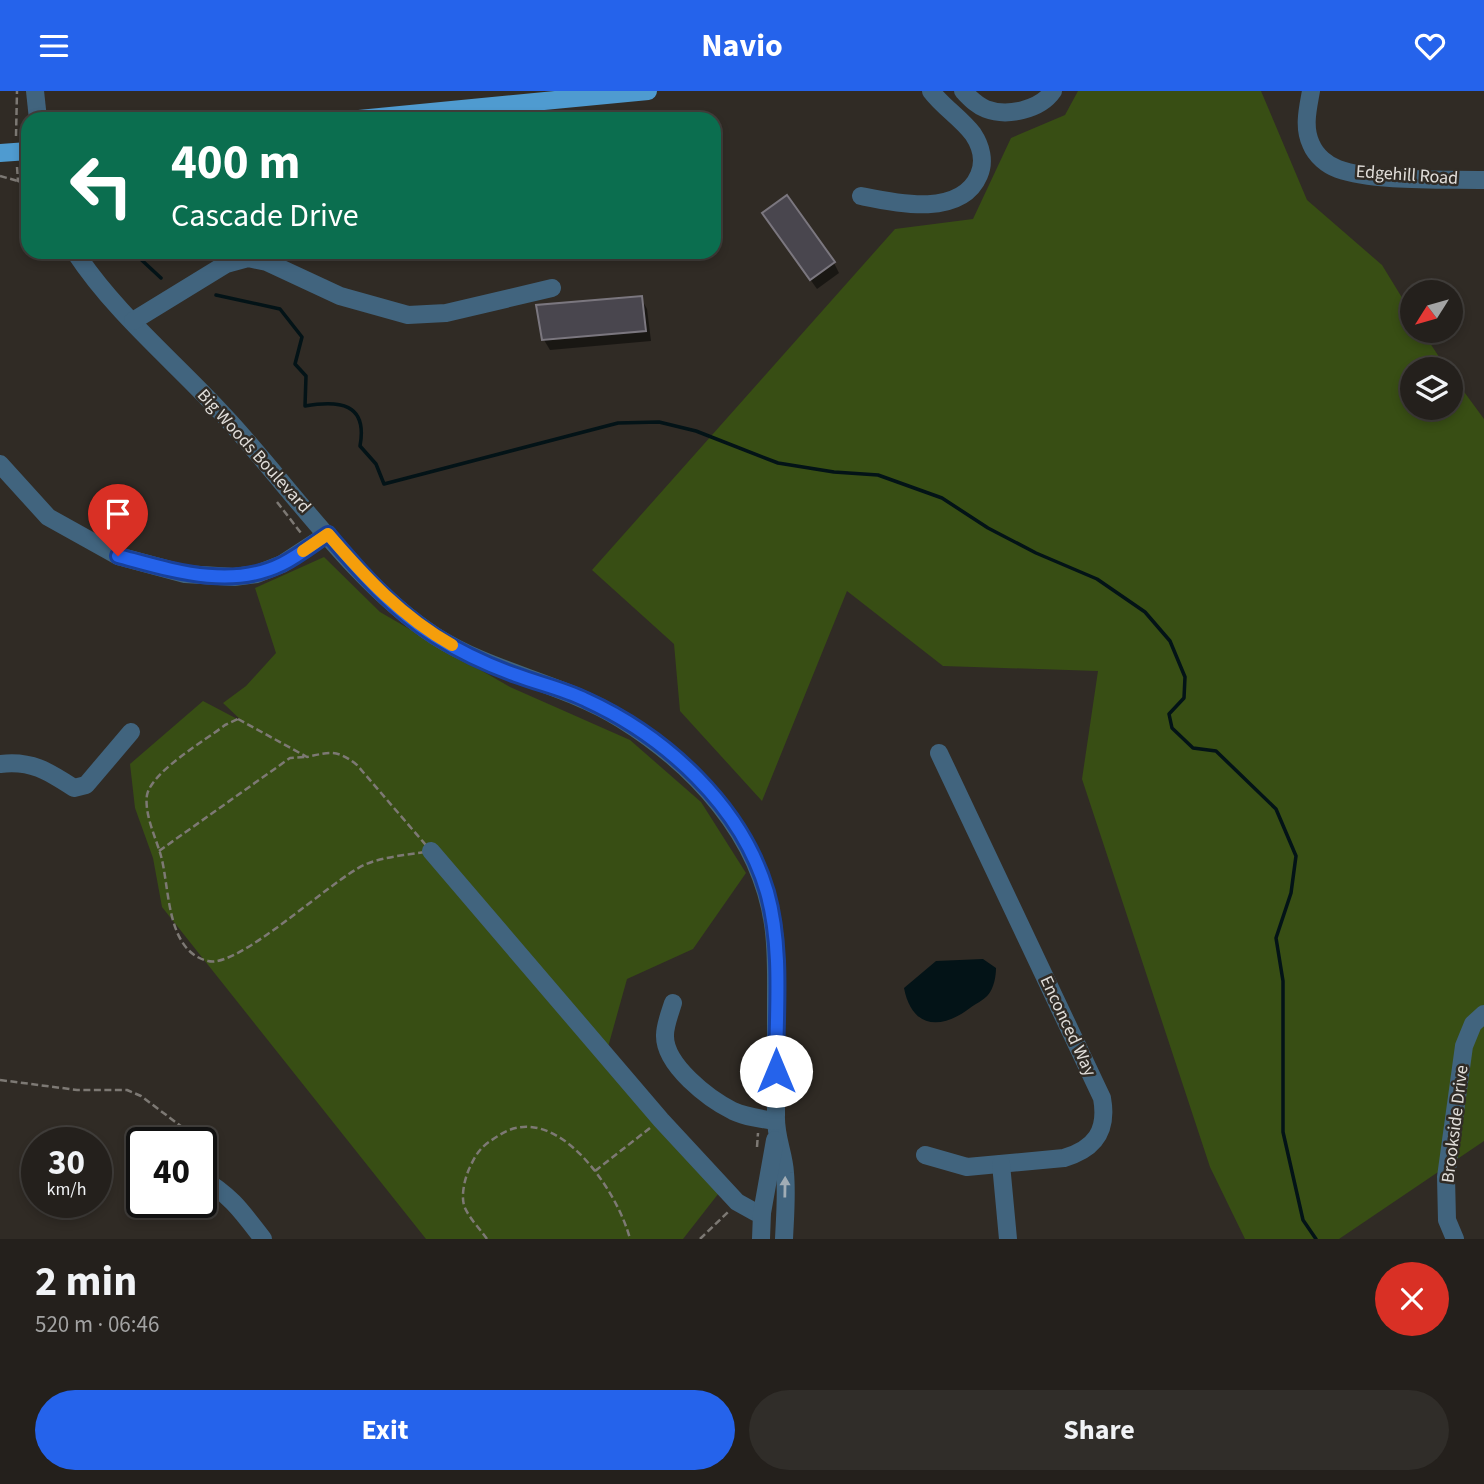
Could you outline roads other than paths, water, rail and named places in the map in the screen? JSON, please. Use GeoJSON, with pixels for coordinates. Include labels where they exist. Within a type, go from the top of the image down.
{"type":"FeatureCollection","features":[{"type":"Feature","properties":{"kind":"main road"},"geometry":{"type":"LineString","coordinates":[[431,112],[648,91]]}},
{"type":"Feature","properties":{"kind":"main road"},"geometry":{"type":"LineString","coordinates":[[0,153],[21,152]]}},
{"type":"Feature","properties":{"kind":"street"},"geometry":{"type":"LineString","coordinates":[[35,91],[36,112]]}},
{"type":"Feature","properties":{"kind":"street"},"geometry":{"type":"LineString","coordinates":[[861,196],[906,205],[934,204],[953,199],[977,181],[982,169],[982,157],[973,134],[931,91]]}},
{"type":"Feature","properties":{"kind":"street"},"geometry":{"type":"LineString","coordinates":[[964,91],[972,101],[986,109],[1009,112],[1031,108],[1050,96],[1053,91]]}},
{"type":"Feature","properties":{"kind":"street","name":"Edgehill Road"},"geometry":{"type":"LineString","coordinates":[[1311,91],[1306,121],[1310,144],[1320,158],[1336,168],[1364,175],[1484,180]]}},
{"type":"Feature","properties":{"kind":"street","name":"Big Woods Boulevard"},"geometry":{"type":"LineString","coordinates":[[80,259],[103,289],[222,413],[384,595],[435,636],[491,666],[586,700],[619,717],[679,761],[706,788],[737,828],[759,870],[774,927],[776,1129],[762,1213],[761,1239]]}},
{"type":"Feature","properties":{"kind":"street"},"geometry":{"type":"LineString","coordinates":[[133,321],[226,264],[244,259]]}},
{"type":"Feature","properties":{"kind":"street"},"geometry":{"type":"LineString","coordinates":[[252,259],[267,262],[340,296],[408,315],[446,313],[552,288]]}},
{"type":"Feature","properties":{"kind":"street"},"geometry":{"type":"LineString","coordinates":[[0,464],[48,517],[118,556],[184,574],[234,577],[257,574],[282,564],[328,534]]}},
{"type":"Feature","properties":{"kind":"street"},"geometry":{"type":"LineString","coordinates":[[0,764],[20,761],[50,772],[74,788],[86,785],[131,731]]}},
{"type":"Feature","properties":{"kind":"street","name":"Enconced Way"},"geometry":{"type":"LineString","coordinates":[[925,1155],[967,1167],[1064,1158],[1079,1154],[1097,1137],[1105,1112],[1102,1098],[939,753]]}},
{"type":"Feature","properties":{"kind":"street"},"geometry":{"type":"LineString","coordinates":[[431,851],[662,1120],[737,1202],[762,1213]]}},
{"type":"Feature","properties":{"kind":"street"},"geometry":{"type":"LineString","coordinates":[[673,1003],[665,1036],[668,1050],[681,1070],[708,1094],[734,1111],[776,1129]]}},
{"type":"Feature","properties":{"kind":"street","name":"Brookside Drive"},"geometry":{"type":"LineString","coordinates":[[1455,1239],[1447,1220],[1446,1177],[1464,1046],[1473,1024],[1484,1014]]}},
{"type":"Feature","properties":{"kind":"street","name":"Big Woods Boulevard"},"geometry":{"type":"LineString","coordinates":[[776,1129],[785,1171],[785,1239]]}},
{"type":"Feature","properties":{"kind":"street"},"geometry":{"type":"LineString","coordinates":[[1001,1164],[1008,1239]]}},
{"type":"Feature","properties":{"kind":"street"},"geometry":{"type":"LineString","coordinates":[[217,1187],[241,1209],[263,1239]]}},
{"type":"Feature","properties":{"kind":"waterway"},"geometry":{"type":"LineString","coordinates":[[141,259],[161,278]]}},
{"type":"Feature","properties":{"kind":"waterway"},"geometry":{"type":"LineString","coordinates":[[216,295],[280,309],[302,337],[295,364],[306,376],[305,406],[339,405],[355,413],[360,421],[360,446],[376,464],[384,484],[618,423],[659,422],[696,431],[778,463],[834,472],[878,475],[942,498],[988,528],[1036,553],[1097,579],[1145,612],[1170,641],[1185,677],[1184,698],[1169,714],[1172,728],[1193,748],[1216,751],[1276,809],[1296,856],[1291,893],[1276,938],[1283,981],[1283,1132],[1303,1220],[1316,1239]]}}]}
